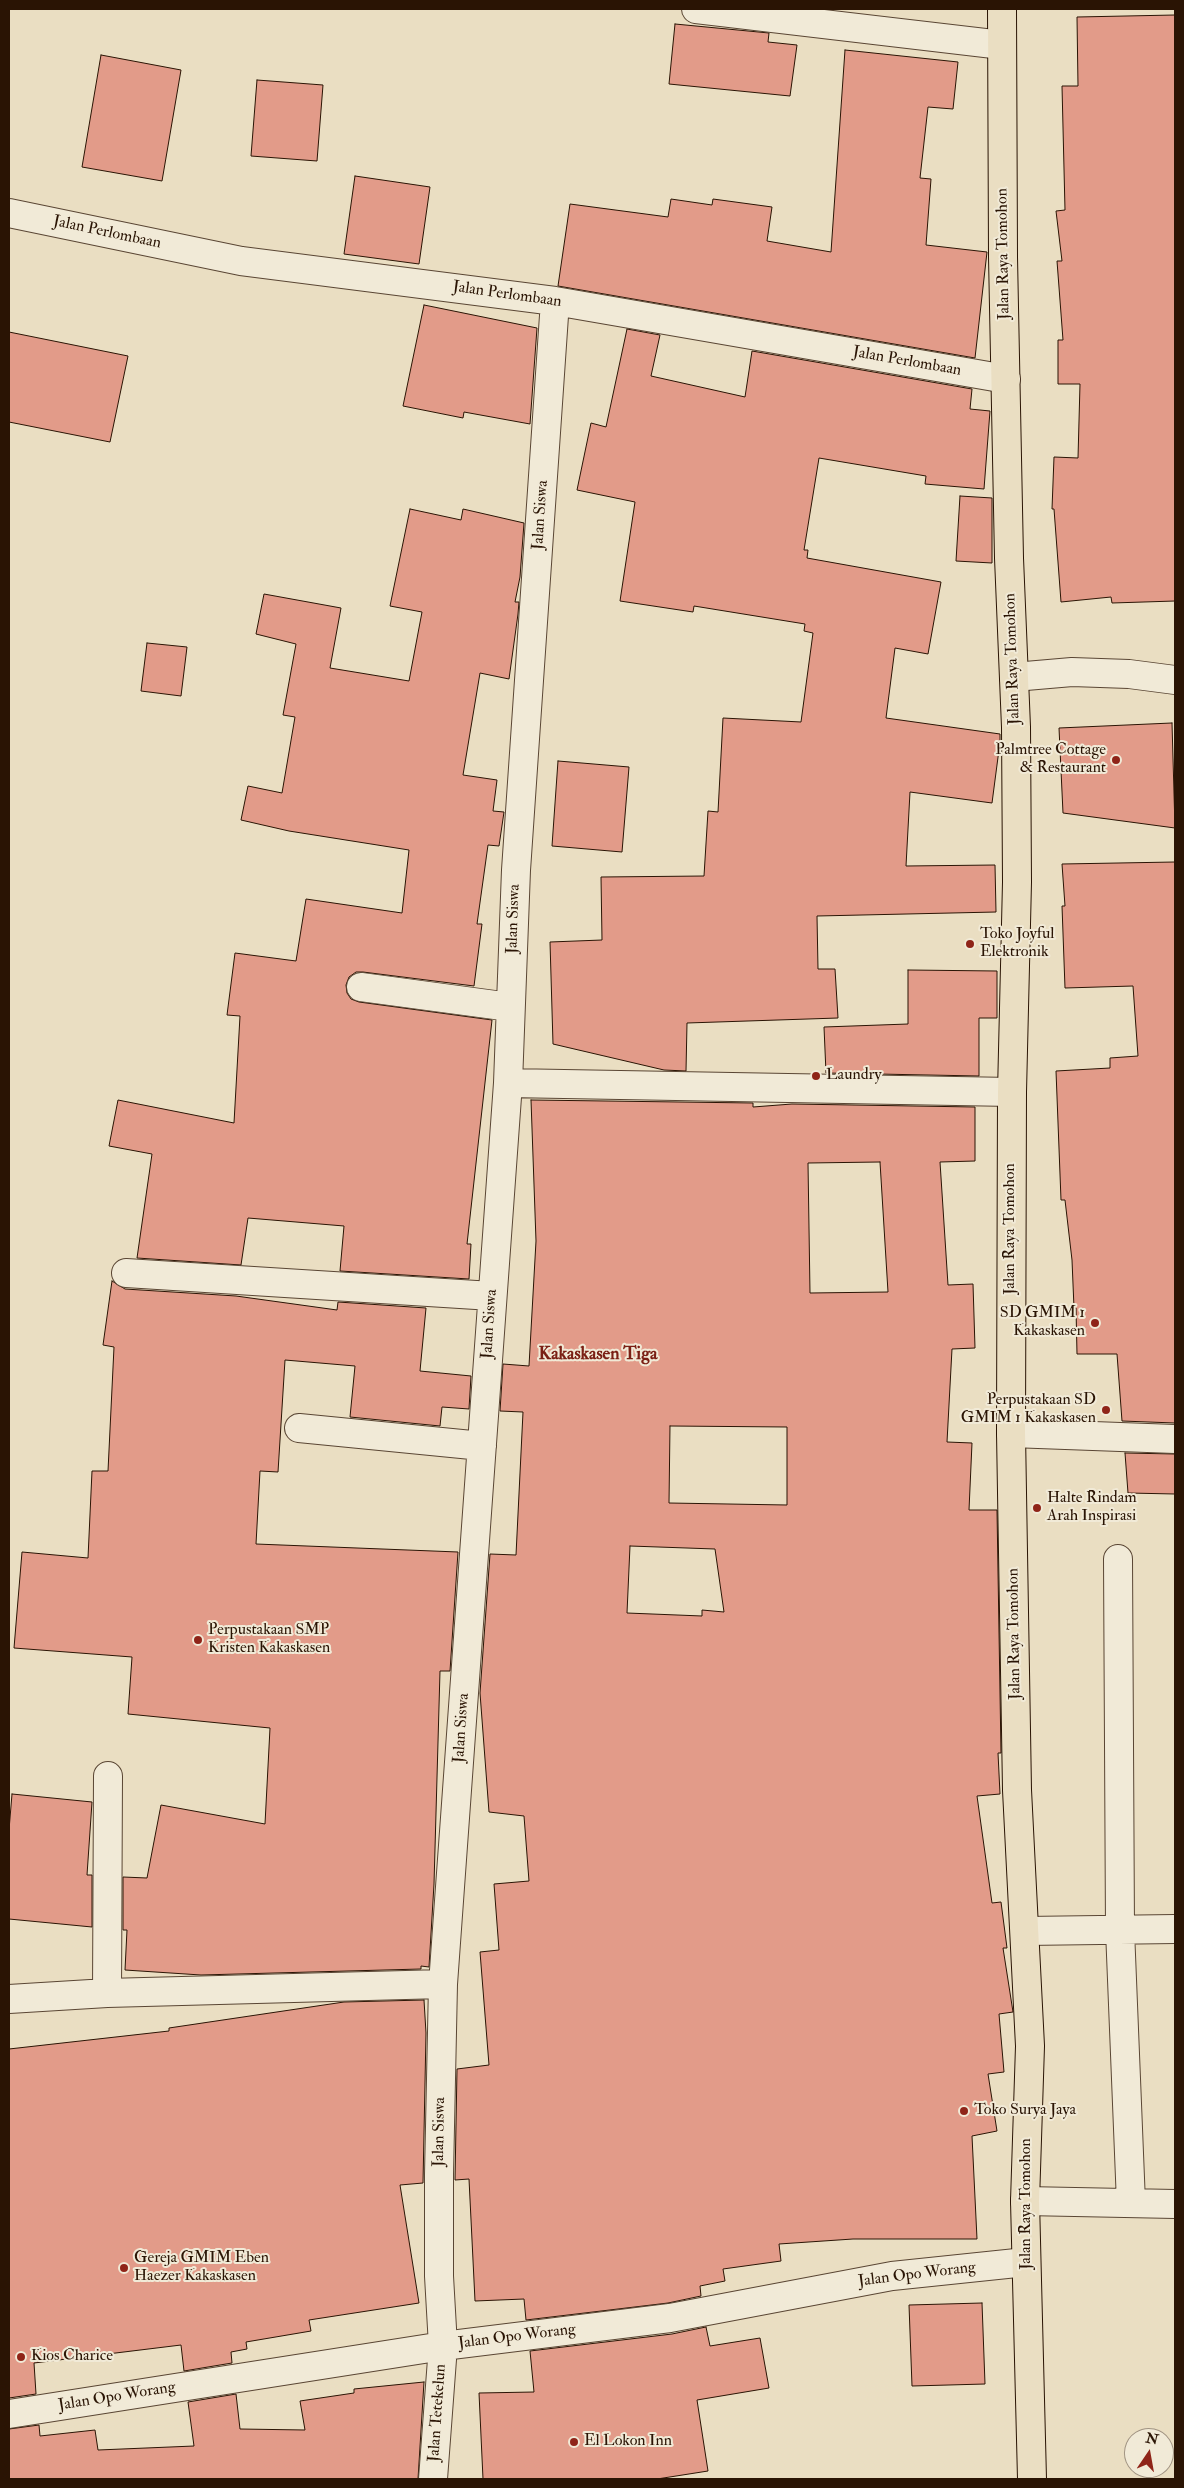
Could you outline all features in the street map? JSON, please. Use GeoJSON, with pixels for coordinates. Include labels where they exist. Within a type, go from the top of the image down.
{"type":"FeatureCollection","features":[{"type":"Feature","properties":{"kind":"highway","name":"Jalan Raya Tomohon"},"geometry":{"type":"LineString","coordinates":[[1002,9],[1008,558],[1014,676],[1016,882],[1012,1092],[1011,1433],[1017,1790],[1030,2046],[1025,2201],[1032,2418],[1032,2479]]}},
{"type":"Feature","properties":{"kind":"street"},"geometry":{"type":"LineString","coordinates":[[696,9],[1002,45]]}},
{"type":"Feature","properties":{"kind":"street","name":"Jalan Perlombaan"},"geometry":{"type":"LineString","coordinates":[[9,213],[241,260],[555,301],[1006,379]]}},
{"type":"Feature","properties":{"kind":"street","name":"Jalan Siswa"},"geometry":{"type":"LineString","coordinates":[[443,2346],[439,2276],[439,2174],[443,1984],[508,1083],[516,870],[555,301]]}},
{"type":"Feature","properties":{"kind":"street"},"geometry":{"type":"LineString","coordinates":[[1014,676],[1072,672],[1129,674],[1175,680]]}},
{"type":"Feature","properties":{"kind":"street"},"geometry":{"type":"LineString","coordinates":[[362,987],[510,1007]]}},
{"type":"Feature","properties":{"kind":"street"},"geometry":{"type":"LineString","coordinates":[[508,1083],[1012,1092]]}},
{"type":"Feature","properties":{"kind":"street"},"geometry":{"type":"LineString","coordinates":[[126,1273],[492,1296]]}},
{"type":"Feature","properties":{"kind":"street"},"geometry":{"type":"LineString","coordinates":[[300,1428],[482,1446]]}},
{"type":"Feature","properties":{"kind":"street"},"geometry":{"type":"LineString","coordinates":[[1011,1433],[1175,1439]]}},
{"type":"Feature","properties":{"kind":"street"},"geometry":{"type":"LineString","coordinates":[[1118,1559],[1120,1930],[1131,2203]]}},
{"type":"Feature","properties":{"kind":"street"},"geometry":{"type":"LineString","coordinates":[[107,1993],[108,1776]]}},
{"type":"Feature","properties":{"kind":"street"},"geometry":{"type":"LineString","coordinates":[[1025,1931],[1175,1929]]}},
{"type":"Feature","properties":{"kind":"street"},"geometry":{"type":"LineString","coordinates":[[9,2000],[107,1993],[443,1984]]}},
{"type":"Feature","properties":{"kind":"street"},"geometry":{"type":"LineString","coordinates":[[1025,2201],[1175,2204]]}},
{"type":"Feature","properties":{"kind":"street","name":"Jalan Opo Worang"},"geometry":{"type":"LineString","coordinates":[[9,2414],[443,2346],[670,2318],[892,2276],[1026,2262]]}},
{"type":"Feature","properties":{"kind":"street","name":"Jalan Tetekelun"},"geometry":{"type":"LineString","coordinates":[[433,2479],[443,2346]]}},
{"type":"Feature","properties":{"kind":"building"},"geometry":{"type":"Polygon","coordinates":[[[1175,15],[1175,601],[1112,603],[1111,597],[1061,602],[1054,509],[1052,509],[1054,457],[1078,458],[1080,384],[1058,384],[1058,340],[1063,340],[1057,261],[1062,261],[1056,211],[1065,210],[1062,86],[1078,86],[1077,17],[1175,15]]]}},
{"type":"Feature","properties":{"kind":"building"},"geometry":{"type":"Polygon","coordinates":[[[675,24],[769,33],[768,42],[797,45],[790,96],[669,84],[675,24]]]}},
{"type":"Feature","properties":{"kind":"building"},"geometry":{"type":"Polygon","coordinates":[[[845,50],[958,62],[953,109],[928,107],[920,178],[931,179],[926,245],[987,252],[975,358],[558,286],[570,204],[668,217],[671,199],[712,205],[713,199],[772,207],[767,241],[831,252],[845,50]]]}},
{"type":"Feature","properties":{"kind":"building"},"geometry":{"type":"Polygon","coordinates":[[[101,55],[181,70],[162,181],[82,167],[101,55]]]}},
{"type":"Feature","properties":{"kind":"building"},"geometry":{"type":"Polygon","coordinates":[[[257,80],[323,85],[317,161],[251,156],[257,80]]]}},
{"type":"Feature","properties":{"kind":"building"},"geometry":{"type":"Polygon","coordinates":[[[355,176],[430,187],[419,264],[344,254],[355,176]]]}},
{"type":"Feature","properties":{"kind":"building"},"geometry":{"type":"Polygon","coordinates":[[[424,305],[537,328],[530,424],[464,412],[463,418],[403,406],[424,305]]]}},
{"type":"Feature","properties":{"kind":"building"},"geometry":{"type":"Polygon","coordinates":[[[627,329],[660,335],[651,376],[745,397],[752,351],[972,389],[970,409],[990,411],[984,489],[925,484],[926,476],[819,458],[804,550],[808,550],[807,558],[941,582],[928,654],[895,648],[886,718],[1000,734],[1000,742],[992,803],[910,792],[906,866],[995,865],[996,912],[817,916],[818,969],[835,969],[838,1018],[687,1023],[686,1071],[664,1070],[553,1044],[550,942],[602,940],[601,877],[704,876],[708,811],[718,812],[723,718],[801,722],[813,633],[804,631],[805,624],[694,606],[693,612],[620,601],[635,502],[577,490],[591,423],[606,427],[627,329]]]}},
{"type":"Feature","properties":{"kind":"building"},"geometry":{"type":"Polygon","coordinates":[[[9,332],[128,356],[110,442],[9,422],[9,332]]]}},
{"type":"Feature","properties":{"kind":"building"},"geometry":{"type":"Polygon","coordinates":[[[960,496],[992,498],[992,563],[956,561],[960,496]]]}},
{"type":"Feature","properties":{"kind":"building"},"geometry":{"type":"Polygon","coordinates":[[[410,509],[461,520],[463,509],[524,523],[520,577],[515,602],[519,602],[518,614],[509,679],[480,673],[463,775],[497,780],[493,811],[504,812],[499,846],[488,845],[477,924],[482,924],[474,986],[363,972],[356,972],[349,977],[346,985],[347,993],[351,999],[359,1002],[492,1020],[467,1244],[471,1244],[469,1279],[340,1271],[344,1226],[248,1218],[241,1265],[137,1258],[152,1154],[109,1146],[118,1100],[234,1123],[240,1016],[227,1015],[235,953],[296,961],[306,899],[402,913],[409,850],[289,831],[241,820],[248,786],[282,793],[295,717],[283,715],[296,644],[256,634],[264,594],[341,608],[330,668],[409,681],[422,612],[390,606],[410,509]]]}},
{"type":"Feature","properties":{"kind":"building"},"geometry":{"type":"Polygon","coordinates":[[[147,643],[187,647],[181,696],[141,691],[147,643]]]}},
{"type":"Feature","properties":{"kind":"building","name":"Palmtree Cottage & Restaurant"},"geometry":{"type":"Polygon","coordinates":[[[1172,723],[1175,828],[1063,813],[1059,728],[1172,723]]]}},
{"type":"Feature","properties":{"kind":"building"},"geometry":{"type":"Polygon","coordinates":[[[558,761],[629,767],[622,852],[552,846],[558,761]]]}},
{"type":"Feature","properties":{"kind":"building"},"geometry":{"type":"Polygon","coordinates":[[[1175,862],[1175,1423],[1122,1421],[1117,1354],[1077,1354],[1072,1260],[1065,1200],[1061,1200],[1056,1071],[1110,1068],[1110,1058],[1138,1056],[1133,986],[1065,988],[1062,906],[1065,906],[1062,864],[1175,862]]]}},
{"type":"Feature","properties":{"kind":"building"},"geometry":{"type":"Polygon","coordinates":[[[908,970],[997,971],[997,1018],[979,1018],[979,1076],[826,1073],[824,1027],[908,1024],[908,970]]]}},
{"type":"Feature","properties":{"kind":"building"},"geometry":{"type":"Polygon","coordinates":[[[531,1100],[753,1103],[753,1107],[792,1104],[975,1107],[975,1161],[940,1162],[948,1285],[973,1284],[975,1348],[952,1349],[947,1442],[972,1443],[969,1510],[997,1510],[1001,1753],[998,1753],[1000,1794],[977,1796],[992,1903],[1001,1902],[1007,1948],[1003,1948],[1013,2012],[999,2014],[1004,2072],[988,2074],[997,2131],[972,2136],[977,2239],[853,2239],[779,2244],[781,2261],[723,2269],[725,2281],[700,2286],[701,2296],[668,2303],[526,2320],[524,2299],[475,2301],[469,2179],[455,2180],[457,2069],[489,2065],[480,1952],[499,1950],[494,1884],[529,1881],[524,1816],[489,1812],[480,1693],[490,1554],[516,1555],[523,1412],[500,1411],[503,1364],[529,1366],[536,1241],[531,1100]],[[880,1162],[808,1163],[810,1293],[888,1292],[880,1162]],[[670,1426],[669,1503],[787,1505],[787,1427],[670,1426]],[[630,1546],[627,1613],[702,1616],[702,1610],[724,1612],[715,1549],[630,1546]]]}},
{"type":"Feature","properties":{"kind":"building"},"geometry":{"type":"Polygon","coordinates":[[[112,1281],[125,1289],[236,1296],[337,1310],[338,1302],[426,1308],[420,1371],[471,1376],[469,1409],[442,1407],[440,1426],[350,1417],[355,1366],[285,1360],[278,1472],[260,1471],[256,1544],[458,1552],[450,1671],[440,1671],[434,1884],[429,1967],[421,1966],[421,1969],[201,1975],[125,1970],[127,1930],[123,1930],[123,1877],[147,1878],[161,1805],[265,1824],[270,1728],[128,1714],[132,1657],[14,1648],[22,1552],[88,1558],[92,1471],[108,1471],[114,1347],[103,1345],[112,1281]]]}},
{"type":"Feature","properties":{"kind":"building"},"geometry":{"type":"Polygon","coordinates":[[[1125,1453],[1175,1454],[1175,1494],[1128,1493],[1125,1453]]]}},
{"type":"Feature","properties":{"kind":"building"},"geometry":{"type":"Polygon","coordinates":[[[12,1794],[92,1802],[87,1875],[92,1875],[92,1927],[9,1919],[9,1830],[12,1794]]]}},
{"type":"Feature","properties":{"kind":"building"},"geometry":{"type":"Polygon","coordinates":[[[424,2000],[426,2033],[423,2183],[400,2185],[419,2303],[309,2320],[311,2331],[246,2342],[247,2349],[231,2352],[232,2363],[184,2371],[181,2345],[34,2363],[36,2394],[9,2398],[9,2049],[169,2031],[169,2028],[344,2002],[424,2000]]]}},
{"type":"Feature","properties":{"kind":"building"},"geometry":{"type":"Polygon","coordinates":[[[982,2303],[985,2384],[912,2386],[909,2305],[982,2303]]]}},
{"type":"Feature","properties":{"kind":"building"},"geometry":{"type":"Polygon","coordinates":[[[706,2327],[710,2346],[760,2338],[769,2388],[697,2400],[708,2471],[657,2479],[483,2479],[479,2393],[534,2392],[530,2351],[672,2334],[706,2327]]]}},
{"type":"Feature","properties":{"kind":"building"},"geometry":{"type":"Polygon","coordinates":[[[424,2382],[418,2479],[9,2479],[9,2429],[39,2425],[40,2436],[95,2430],[98,2450],[194,2446],[188,2402],[236,2394],[240,2429],[305,2430],[300,2401],[354,2393],[354,2389],[424,2382]]]}},
{"type":"Feature","properties":{"kind":"place","name":"Palmtree Cottage & Restaurant"},"geometry":{"type":"Point","coordinates":[1116,760]}},
{"type":"Feature","properties":{"kind":"place","name":"Toko Joyful Elektronik"},"geometry":{"type":"Point","coordinates":[970,944]}},
{"type":"Feature","properties":{"kind":"place","name":"Laundry"},"geometry":{"type":"Point","coordinates":[816,1076]}},
{"type":"Feature","properties":{"kind":"place","name":"SD GMIM 1 Kakaskasen"},"geometry":{"type":"Point","coordinates":[1095,1323]}},
{"type":"Feature","properties":{"kind":"place","name":"Perpustakaan SD GMIM 1 Kakaskasen"},"geometry":{"type":"Point","coordinates":[1106,1410]}},
{"type":"Feature","properties":{"kind":"place","name":"Halte Rindam Arah Inspirasi"},"geometry":{"type":"Point","coordinates":[1037,1508]}},
{"type":"Feature","properties":{"kind":"place","name":"Perpustakaan SMP Kristen Kakaskasen"},"geometry":{"type":"Point","coordinates":[198,1640]}},
{"type":"Feature","properties":{"kind":"place","name":"Toko Surya Jaya"},"geometry":{"type":"Point","coordinates":[964,2111]}},
{"type":"Feature","properties":{"kind":"place","name":"Gereja GMIM Eben Haezer Kakaskasen"},"geometry":{"type":"Point","coordinates":[124,2268]}},
{"type":"Feature","properties":{"kind":"place","name":"Kios Charice"},"geometry":{"type":"Point","coordinates":[21,2357]}},
{"type":"Feature","properties":{"kind":"place","name":"El Lokon Inn"},"geometry":{"type":"Point","coordinates":[574,2442]}},
{"type":"Feature","properties":{"kind":"district","name":"Kakaskasen Tiga"},"geometry":{"type":"Point","coordinates":[598,1355]}}]}
